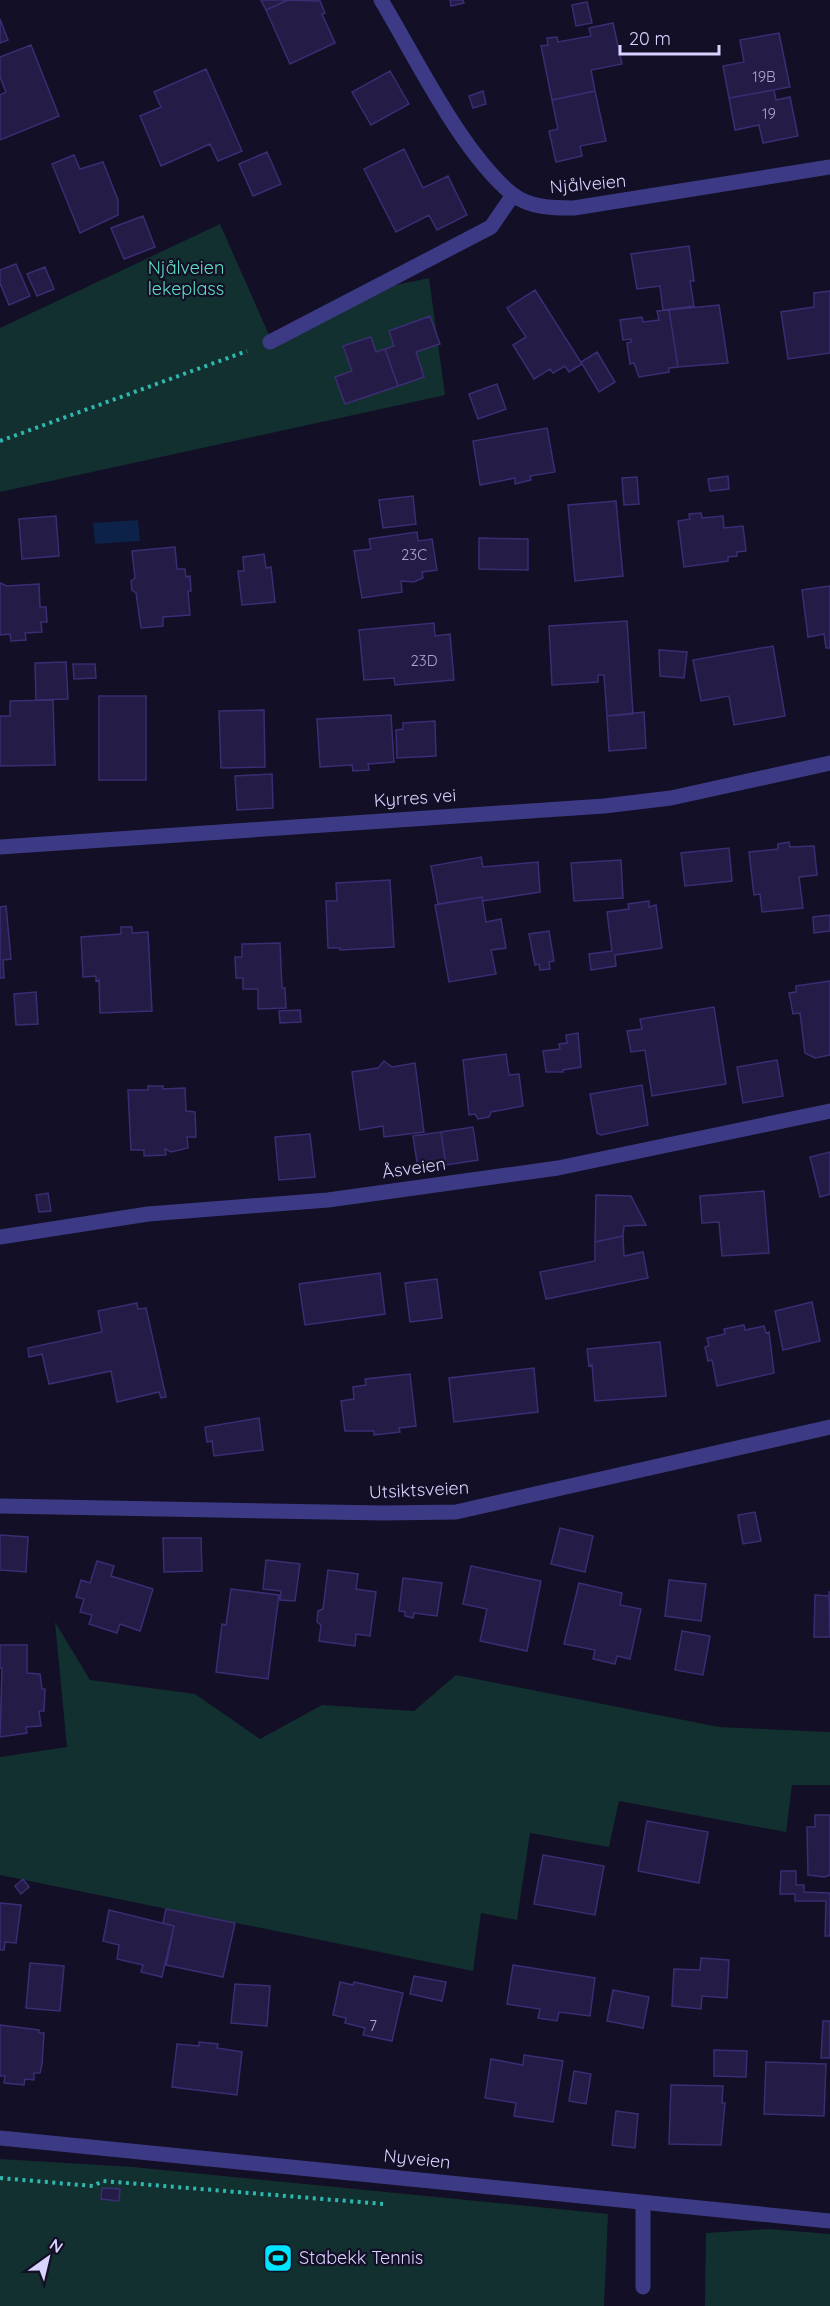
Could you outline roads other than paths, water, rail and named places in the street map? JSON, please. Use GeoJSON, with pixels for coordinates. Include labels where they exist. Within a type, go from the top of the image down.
{"type":"FeatureCollection","features":[{"type":"Feature","properties":{"kind":"street","name":"Njålveien"},"geometry":{"type":"LineString","coordinates":[[381,0],[470,149],[513,195],[542,207],[574,208],[830,167]]}},
{"type":"Feature","properties":{"kind":"street"},"geometry":{"type":"LineString","coordinates":[[270,342],[491,227],[513,195]]}},
{"type":"Feature","properties":{"kind":"street","name":"Kyrres vei"},"geometry":{"type":"LineString","coordinates":[[0,847],[604,806],[671,798],[830,763]]}},
{"type":"Feature","properties":{"kind":"street","name":"Åsveien"},"geometry":{"type":"LineString","coordinates":[[0,1237],[148,1214],[328,1200],[558,1168],[830,1111]]}},
{"type":"Feature","properties":{"kind":"street","name":"Utsiktsveien"},"geometry":{"type":"LineString","coordinates":[[0,1506],[383,1513],[456,1512],[830,1427]]}},
{"type":"Feature","properties":{"kind":"street","name":"Nyveien"},"geometry":{"type":"LineString","coordinates":[[0,2138],[260,2162],[830,2221]]}},
{"type":"Feature","properties":{"kind":"street"},"geometry":{"type":"LineString","coordinates":[[643,2203],[643,2287]]}},
{"type":"Feature","properties":{"kind":"water"},"geometry":{"type":"Polygon","coordinates":[[[138,520],[140,541],[95,544],[93,523],[138,520]]]}},
{"type":"Feature","properties":{"kind":"place","name":"Stabekk Tennis"},"geometry":{"type":"Point","coordinates":[278,2258]}},
{"type":"Feature","properties":{"kind":"park label","name":"Njålveien lekeplass"},"geometry":{"type":"Point","coordinates":[186,278]}}]}
